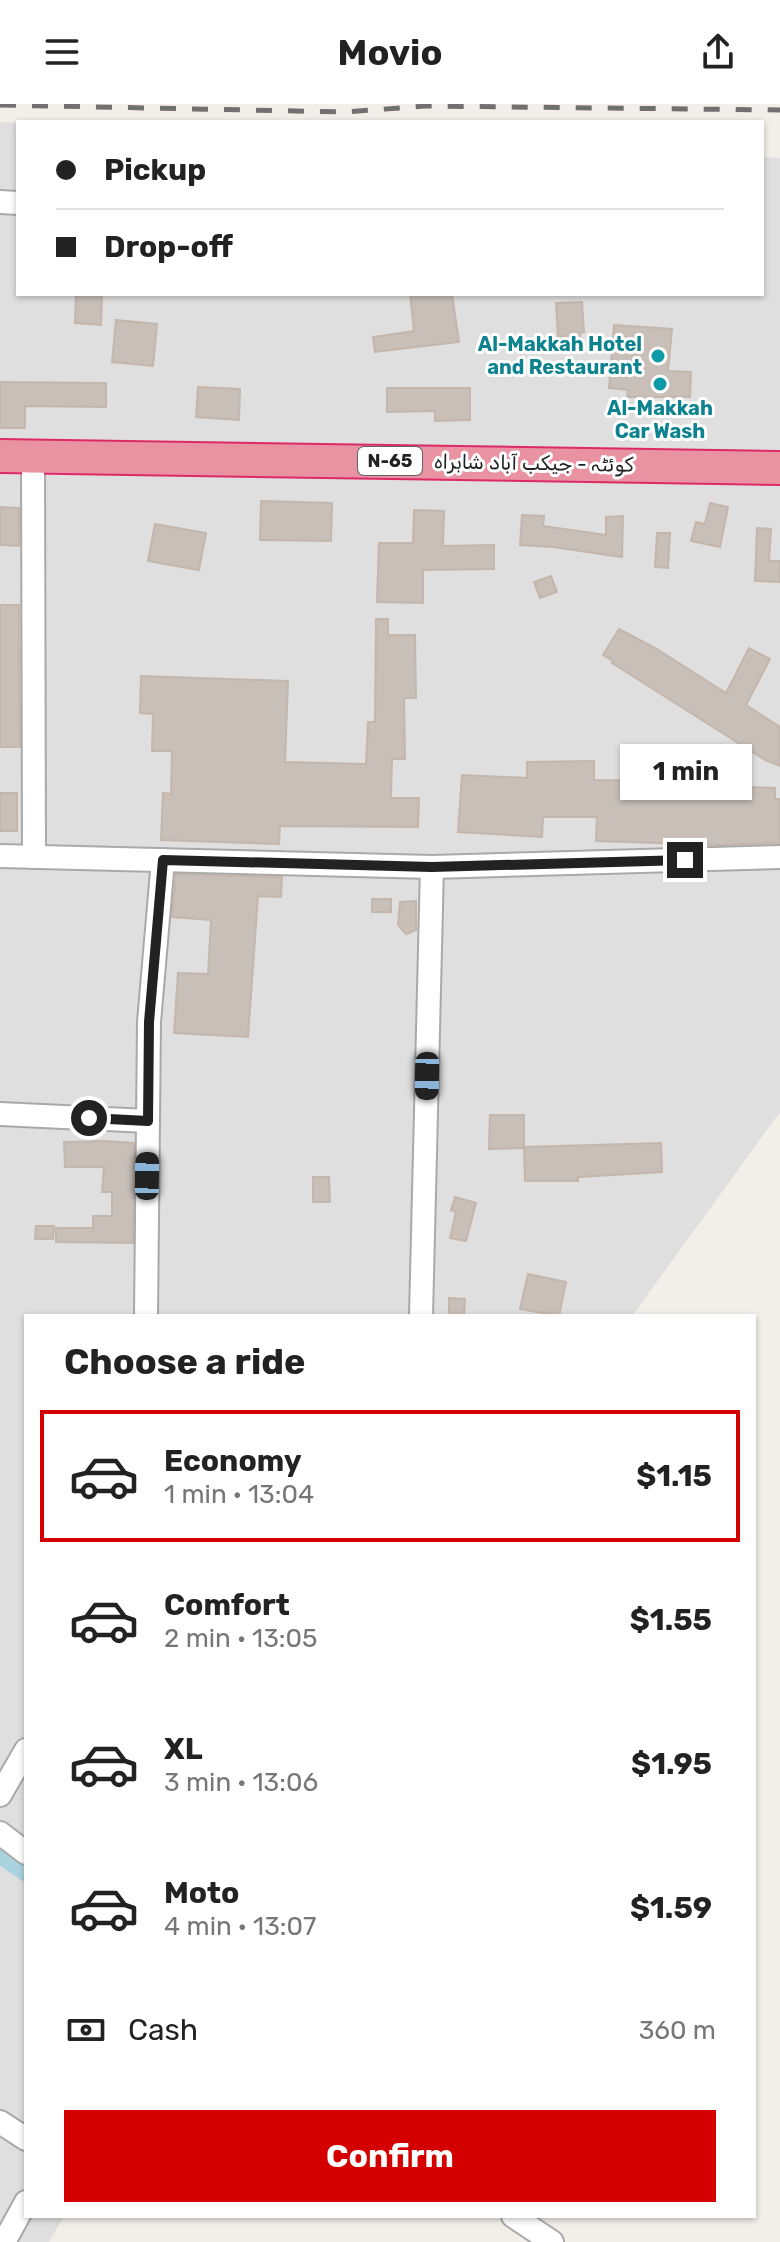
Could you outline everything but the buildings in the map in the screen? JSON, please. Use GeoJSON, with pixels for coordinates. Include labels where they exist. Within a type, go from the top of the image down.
{"type":"FeatureCollection","features":[{"type":"Feature","properties":{"kind":"highway","name":"کوئٹہ - جیکب آباد شاہراہ"},"geometry":{"type":"LineString","coordinates":[[0,456],[780,468]]}},
{"type":"Feature","properties":{"kind":"street"},"geometry":{"type":"LineString","coordinates":[[33,456],[34,857]]}},
{"type":"Feature","properties":{"kind":"street"},"geometry":{"type":"LineString","coordinates":[[0,856],[432,867],[780,857]]}},
{"type":"Feature","properties":{"kind":"street"},"geometry":{"type":"LineString","coordinates":[[146,1314],[149,1022],[163,860]]}},
{"type":"Feature","properties":{"kind":"street"},"geometry":{"type":"LineString","coordinates":[[421,1314],[432,867]]}},
{"type":"Feature","properties":{"kind":"street"},"geometry":{"type":"LineString","coordinates":[[0,1114],[148,1121]]}},
{"type":"Feature","properties":{"kind":"street"},"geometry":{"type":"LineString","coordinates":[[0,1795],[24,1753]]}},
{"type":"Feature","properties":{"kind":"street"},"geometry":{"type":"LineString","coordinates":[[0,1833],[24,1851]]}},
{"type":"Feature","properties":{"kind":"street"},"geometry":{"type":"LineString","coordinates":[[0,2122],[24,2138]]}},
{"type":"Feature","properties":{"kind":"street"},"geometry":{"type":"LineString","coordinates":[[4,2242],[24,2206]]}},
{"type":"Feature","properties":{"kind":"street"},"geometry":{"type":"LineString","coordinates":[[516,2218],[552,2242]]}},
{"type":"Feature","properties":{"kind":"shaded area"},"geometry":{"type":"Polygon","coordinates":[[[0,122],[16,123],[16,296],[764,296],[764,157],[780,158],[780,1112],[633,1314],[24,1314],[24,2218],[63,2218],[49,2242],[0,2242],[0,122]]]}},
{"type":"Feature","properties":{"kind":"waterway"},"geometry":{"type":"LineString","coordinates":[[0,1856],[24,1873]]}},
{"type":"Feature","properties":{"kind":"railway"},"geometry":{"type":"LineString","coordinates":[[0,105],[346,112],[425,106],[780,110]]}},
{"type":"Feature","properties":{"kind":"place","name":"Al-Makkah Hotel and Restaurant"},"geometry":{"type":"Point","coordinates":[658,356]}},
{"type":"Feature","properties":{"kind":"place","name":"Al-Makkah Car Wash"},"geometry":{"type":"Point","coordinates":[660,384]}},
{"type":"Feature","properties":{"kind":"route"},"geometry":{"type":"LineString","coordinates":[[89,1118],[148,1121],[149,1022],[163,860],[432,867],[685,860]]}}]}
